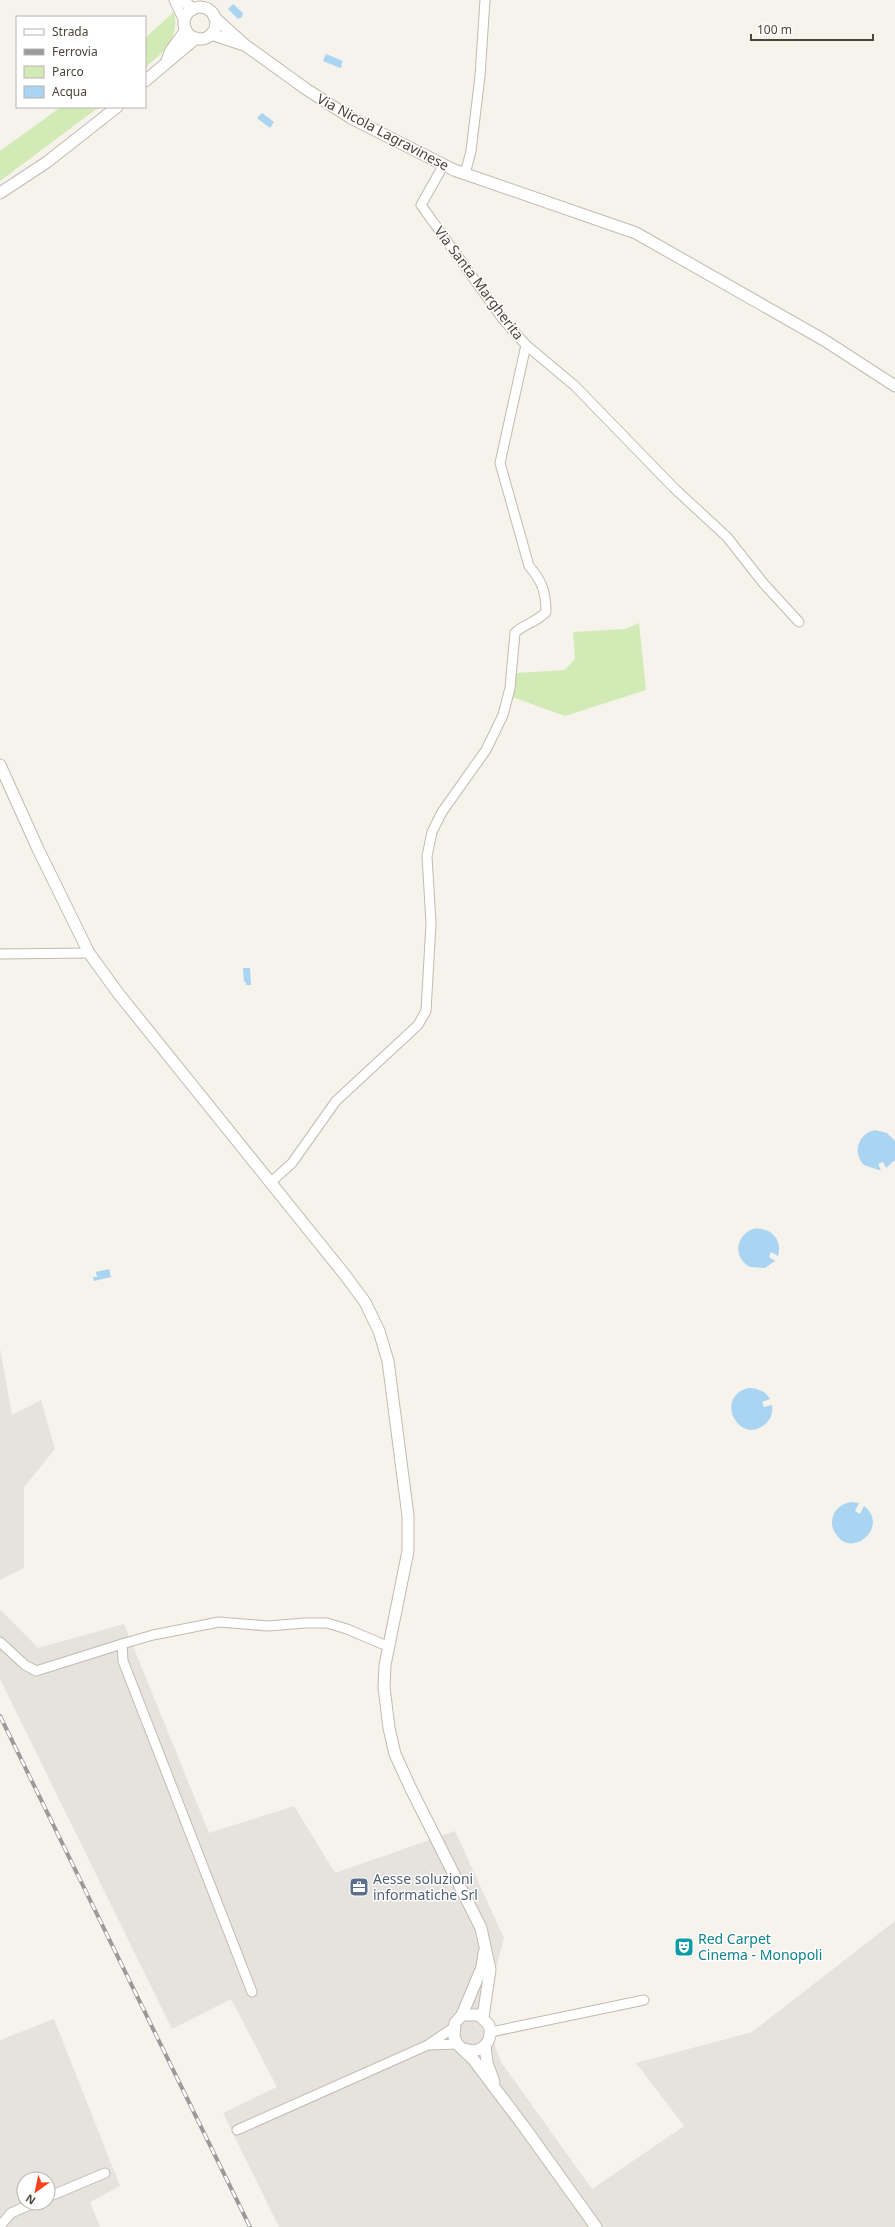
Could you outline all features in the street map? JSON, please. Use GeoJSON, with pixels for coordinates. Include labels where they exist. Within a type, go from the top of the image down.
{"type":"FeatureCollection","features":[{"type":"Feature","properties":{"kind":"street"},"geometry":{"type":"LineString","coordinates":[[174,0],[185,26],[196,38]]}},
{"type":"Feature","properties":{"kind":"street"},"geometry":{"type":"LineString","coordinates":[[146,80],[167,61],[175,58],[196,38],[207,37],[211,34],[215,23],[214,17],[208,10],[184,0]]}},
{"type":"Feature","properties":{"kind":"street"},"geometry":{"type":"LineString","coordinates":[[465,174],[471,151],[479,83],[485,0]]}},
{"type":"Feature","properties":{"kind":"street"},"geometry":{"type":"LineString","coordinates":[[167,61],[170,52],[185,26],[187,14],[197,6]]}},
{"type":"Feature","properties":{"kind":"street","name":"Via Nicola Lagravinese"},"geometry":{"type":"LineString","coordinates":[[214,17],[245,45],[306,89],[352,118],[443,166],[636,233],[824,340],[895,386]]}},
{"type":"Feature","properties":{"kind":"street","name":"Via Nicola Lagravinese"},"geometry":{"type":"LineString","coordinates":[[211,34],[245,45]]}},
{"type":"Feature","properties":{"kind":"street"},"geometry":{"type":"LineString","coordinates":[[0,193],[47,162],[116,108]]}},
{"type":"Feature","properties":{"kind":"street","name":"Via Santa Margherita"},"geometry":{"type":"LineString","coordinates":[[271,1182],[292,1163],[336,1101],[418,1025],[426,1011],[431,923],[427,856],[432,832],[442,812],[486,750],[503,715],[510,688],[515,632],[520,628],[537,621],[546,612],[546,594],[540,579],[529,566],[500,463],[526,345],[502,318],[421,205],[443,166]]}},
{"type":"Feature","properties":{"kind":"street"},"geometry":{"type":"LineString","coordinates":[[526,345],[575,386],[674,488],[727,537],[764,584],[799,622]]}},
{"type":"Feature","properties":{"kind":"street"},"geometry":{"type":"LineString","coordinates":[[0,765],[38,849],[89,953],[118,993],[271,1182],[365,1302],[379,1331],[388,1361],[408,1516],[408,1551],[388,1646],[384,1687],[389,1728],[395,1754],[410,1789],[481,1928],[490,1970],[483,2017]]}},
{"type":"Feature","properties":{"kind":"street"},"geometry":{"type":"LineString","coordinates":[[0,954],[89,953]]}},
{"type":"Feature","properties":{"kind":"street"},"geometry":{"type":"LineString","coordinates":[[0,1642],[25,1665],[36,1671],[153,1635],[219,1622],[268,1626],[328,1623],[388,1646]]}},
{"type":"Feature","properties":{"kind":"street"},"geometry":{"type":"LineString","coordinates":[[122,1644],[122,1661],[252,1992]]}},
{"type":"Feature","properties":{"kind":"street"},"geometry":{"type":"LineString","coordinates":[[237,2130],[428,2045],[453,2028],[462,2015],[482,1967],[485,1949]]}},
{"type":"Feature","properties":{"kind":"street"},"geometry":{"type":"LineString","coordinates":[[491,2032],[644,2000]]}},
{"type":"Feature","properties":{"kind":"street"},"geometry":{"type":"LineString","coordinates":[[428,2045],[461,2047],[477,2051],[485,2046],[490,2040],[491,2032],[489,2025],[483,2017],[475,2014],[462,2015]]}},
{"type":"Feature","properties":{"kind":"street"},"geometry":{"type":"LineString","coordinates":[[453,2028],[454,2037],[461,2047],[498,2092],[596,2227]]}},
{"type":"Feature","properties":{"kind":"street"},"geometry":{"type":"LineString","coordinates":[[485,2046],[487,2063],[498,2092]]}},
{"type":"Feature","properties":{"kind":"street"},"geometry":{"type":"LineString","coordinates":[[56,2194],[105,2173]]}},
{"type":"Feature","properties":{"kind":"street"},"geometry":{"type":"LineString","coordinates":[[0,2226],[11,2212],[16,2210]]}},
{"type":"Feature","properties":{"kind":"shaded area"},"geometry":{"type":"Polygon","coordinates":[[[0,1348],[12,1415],[41,1400],[55,1449],[24,1487],[24,1568],[0,1580],[0,1348]]]}},
{"type":"Feature","properties":{"kind":"shaded area"},"geometry":{"type":"Polygon","coordinates":[[[0,1609],[38,1648],[124,1624],[209,1833],[294,1806],[335,1873],[455,1831],[504,1938],[484,2015],[501,2062],[592,2189],[684,2126],[636,2063],[752,2032],[895,1921],[895,2227],[279,2227],[223,2113],[277,2087],[231,1999],[172,2029],[0,1679],[0,1609]]]}},
{"type":"Feature","properties":{"kind":"shaded area"},"geometry":{"type":"Polygon","coordinates":[[[54,2019],[120,2186],[90,2202],[100,2227],[0,2227],[0,2040],[54,2019]]]}},
{"type":"Feature","properties":{"kind":"green space"},"geometry":{"type":"Polygon","coordinates":[[[174,12],[175,30],[169,44],[146,67],[146,37],[174,12]]]}},
{"type":"Feature","properties":{"kind":"green space"},"geometry":{"type":"Polygon","coordinates":[[[60,108],[98,108],[0,181],[0,151],[60,108]]]}},
{"type":"Feature","properties":{"kind":"green space"},"geometry":{"type":"Polygon","coordinates":[[[639,623],[646,690],[565,716],[512,697],[516,673],[565,670],[575,659],[573,632],[625,629],[639,623]]]}},
{"type":"Feature","properties":{"kind":"water"},"geometry":{"type":"Polygon","coordinates":[[[233,4],[243,13],[242,17],[238,19],[228,9],[233,4]]]}},
{"type":"Feature","properties":{"kind":"water"},"geometry":{"type":"Polygon","coordinates":[[[326,54],[343,61],[342,66],[340,68],[323,61],[326,54]]]}},
{"type":"Feature","properties":{"kind":"water"},"geometry":{"type":"Polygon","coordinates":[[[262,113],[274,122],[270,128],[257,118],[262,113]]]}},
{"type":"Feature","properties":{"kind":"water"},"geometry":{"type":"Polygon","coordinates":[[[243,968],[250,968],[251,985],[246,985],[246,982],[244,982],[243,968]]]}},
{"type":"Feature","properties":{"kind":"water"},"geometry":{"type":"Polygon","coordinates":[[[875,1130],[887,1133],[895,1141],[895,1160],[886,1168],[883,1162],[878,1164],[881,1170],[864,1165],[858,1155],[861,1139],[864,1135],[875,1130]]]}},
{"type":"Feature","properties":{"kind":"water"},"geometry":{"type":"Polygon","coordinates":[[[753,1229],[770,1232],[777,1239],[779,1244],[778,1256],[771,1252],[769,1257],[775,1261],[765,1268],[750,1267],[741,1258],[739,1253],[738,1247],[740,1242],[747,1232],[753,1229]]]}},
{"type":"Feature","properties":{"kind":"water"},"geometry":{"type":"Polygon","coordinates":[[[109,1269],[111,1277],[94,1281],[93,1277],[97,1277],[96,1272],[109,1269]]]}},
{"type":"Feature","properties":{"kind":"water"},"geometry":{"type":"Polygon","coordinates":[[[748,1388],[761,1390],[768,1396],[770,1399],[762,1402],[764,1407],[772,1405],[772,1414],[770,1419],[764,1425],[755,1430],[746,1429],[739,1425],[734,1418],[731,1409],[732,1401],[738,1393],[748,1388]]]}},
{"type":"Feature","properties":{"kind":"water"},"geometry":{"type":"Polygon","coordinates":[[[852,1502],[859,1503],[855,1511],[860,1514],[864,1506],[871,1514],[873,1522],[871,1531],[866,1537],[859,1542],[851,1543],[843,1541],[836,1534],[832,1521],[834,1513],[838,1508],[843,1504],[852,1502]]]}},
{"type":"Feature","properties":{"kind":"railway"},"geometry":{"type":"LineString","coordinates":[[0,1716],[250,2227]]}},
{"type":"Feature","properties":{"kind":"place","name":"Aesse soluzioni informatiche Srl"},"geometry":{"type":"Point","coordinates":[359,1887]}},
{"type":"Feature","properties":{"kind":"place","name":"Red Carpet Cinema - Monopoli"},"geometry":{"type":"Point","coordinates":[684,1947]}}]}
